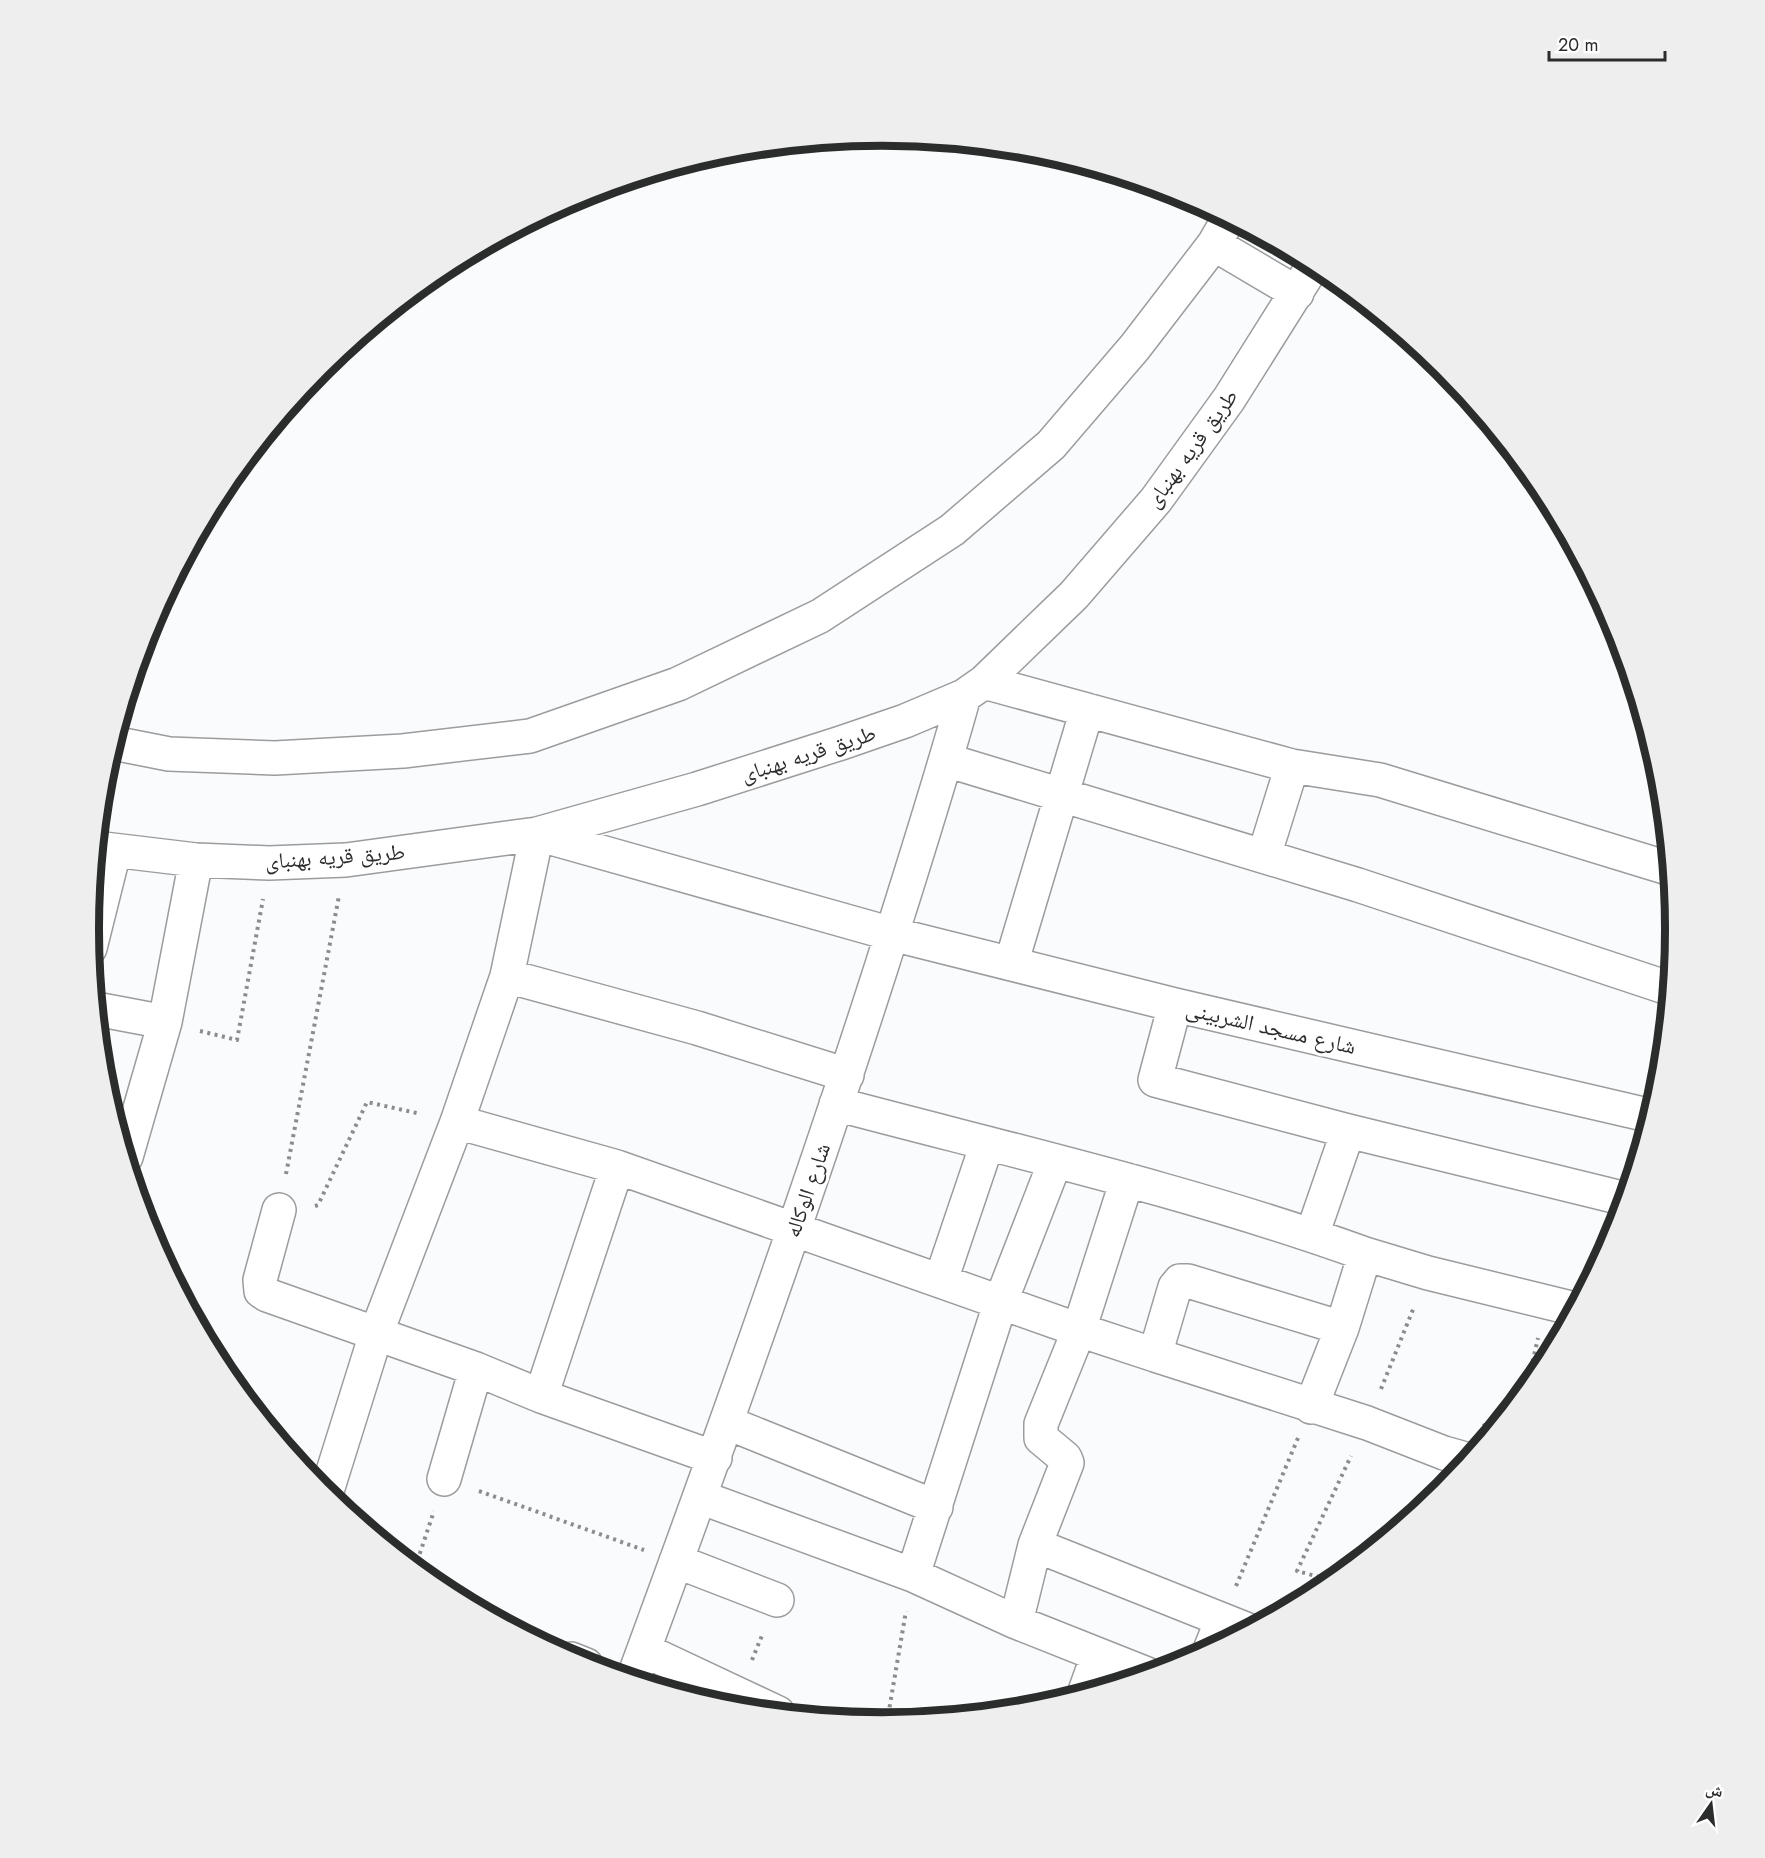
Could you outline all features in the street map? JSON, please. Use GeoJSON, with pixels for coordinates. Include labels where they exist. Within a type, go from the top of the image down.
{"type":"FeatureCollection","features":[{"type":"Feature","properties":{"kind":"street"},"geometry":{"type":"LineString","coordinates":[[122,745],[170,754],[275,758],[403,751],[530,736],[678,684],[820,616],[952,530],[1051,445],[1135,347],[1222,231],[1297,293]]}},
{"type":"Feature","properties":{"kind":"street","name":"طريق قريه بهنباى"},"geometry":{"type":"LineString","coordinates":[[105,850],[196,860],[269,863],[346,860],[537,834],[697,789],[841,743],[905,721],[974,689],[1074,595],[1156,500],[1229,399],[1309,272]]}},
{"type":"Feature","properties":{"kind":"street"},"geometry":{"type":"LineString","coordinates":[[974,689],[1087,710],[1292,766],[1380,780],[1663,867]]}},
{"type":"Feature","properties":{"kind":"street","name":"شارع الوكاله"},"geometry":{"type":"LineString","coordinates":[[639,1665],[728,1423],[795,1229],[842,1089],[946,760],[974,689]]}},
{"type":"Feature","properties":{"kind":"street"},"geometry":{"type":"LineString","coordinates":[[1011,964],[1087,710]]}},
{"type":"Feature","properties":{"kind":"street"},"geometry":{"type":"LineString","coordinates":[[946,760],[1264,856],[1663,987]]}},
{"type":"Feature","properties":{"kind":"street"},"geometry":{"type":"LineString","coordinates":[[1264,856],[1292,766]]}},
{"type":"Feature","properties":{"kind":"street"},"geometry":{"type":"LineString","coordinates":[[329,1484],[376,1334],[457,1122],[507,976],[537,834]]}},
{"type":"Feature","properties":{"kind":"street","name":"شارع مسجد الشربينى"},"geometry":{"type":"LineString","coordinates":[[537,834],[891,934],[1175,1005],[1643,1114]]}},
{"type":"Feature","properties":{"kind":"street"},"geometry":{"type":"LineString","coordinates":[[102,873],[105,850]]}},
{"type":"Feature","properties":{"kind":"street"},"geometry":{"type":"LineString","coordinates":[[130,1144],[165,1022],[196,860]]}},
{"type":"Feature","properties":{"kind":"street"},"geometry":{"type":"LineString","coordinates":[[507,976],[697,1028],[842,1089],[987,1144],[1126,1180],[1312,1235],[1428,1273],[1561,1306]]}},
{"type":"Feature","properties":{"kind":"street"},"geometry":{"type":"LineString","coordinates":[[1175,1005],[1155,1080],[1348,1131],[1618,1197]]}},
{"type":"Feature","properties":{"kind":"street"},"geometry":{"type":"LineString","coordinates":[[104,1011],[165,1022]]}},
{"type":"Feature","properties":{"kind":"street"},"geometry":{"type":"LineString","coordinates":[[457,1122],[617,1167],[1079,1330],[1367,1424],[1461,1458]]}},
{"type":"Feature","properties":{"kind":"street"},"geometry":{"type":"LineString","coordinates":[[1312,1235],[1348,1131]]}},
{"type":"Feature","properties":{"kind":"street"},"geometry":{"type":"LineString","coordinates":[[940,1280],[987,1144]]}},
{"type":"Feature","properties":{"kind":"street"},"geometry":{"type":"LineString","coordinates":[[913,1575],[1001,1301],[1055,1162]]}},
{"type":"Feature","properties":{"kind":"street"},"geometry":{"type":"LineString","coordinates":[[541,1396],[617,1167]]}},
{"type":"Feature","properties":{"kind":"street"},"geometry":{"type":"LineString","coordinates":[[1016,1622],[1035,1545],[1067,1462],[1041,1438],[1041,1424],[1079,1330],[1126,1180]]}},
{"type":"Feature","properties":{"kind":"street"},"geometry":{"type":"LineString","coordinates":[[279,1210],[260,1280],[261,1291],[267,1295],[476,1369],[541,1396],[715,1458]]}},
{"type":"Feature","properties":{"kind":"street"},"geometry":{"type":"LineString","coordinates":[[1311,1407],[1342,1328],[1365,1254]]}},
{"type":"Feature","properties":{"kind":"street"},"geometry":{"type":"LineString","coordinates":[[1155,1355],[1175,1287],[1180,1281],[1188,1281],[1342,1328]]}},
{"type":"Feature","properties":{"kind":"street"},"geometry":{"type":"LineString","coordinates":[[444,1479],[476,1369]]}},
{"type":"Feature","properties":{"kind":"street"},"geometry":{"type":"LineString","coordinates":[[728,1423],[936,1507]]}},
{"type":"Feature","properties":{"kind":"street"},"geometry":{"type":"LineString","coordinates":[[700,1497],[913,1575],[1016,1622],[1137,1670]]}},
{"type":"Feature","properties":{"kind":"street"},"geometry":{"type":"LineString","coordinates":[[1035,1545],[1235,1625]]}},
{"type":"Feature","properties":{"kind":"street"},"geometry":{"type":"LineString","coordinates":[[676,1561],[777,1600]]}},
{"type":"Feature","properties":{"kind":"street"},"geometry":{"type":"LineString","coordinates":[[1087,1685],[1098,1655]]}},
{"type":"Feature","properties":{"kind":"street"},"geometry":{"type":"LineString","coordinates":[[639,1665],[738,1694],[753,1701]]}},
{"type":"Feature","properties":{"kind":"path"},"geometry":{"type":"LineString","coordinates":[[346,860],[279,1210],[318,1205],[367,1102],[457,1122]]}},
{"type":"Feature","properties":{"kind":"path"},"geometry":{"type":"LineString","coordinates":[[165,1022],[237,1040],[269,863]]}},
{"type":"Feature","properties":{"kind":"path"},"geometry":{"type":"LineString","coordinates":[[1543,1350],[1561,1306]]}},
{"type":"Feature","properties":{"kind":"path"},"geometry":{"type":"LineString","coordinates":[[1235,1625],[1311,1407]]}},
{"type":"Feature","properties":{"kind":"path"},"geometry":{"type":"LineString","coordinates":[[418,1559],[444,1479],[676,1561]]}},
{"type":"Feature","properties":{"kind":"path"},"geometry":{"type":"LineString","coordinates":[[889,1712],[913,1575]]}},
{"type":"Feature","properties":{"kind":"path"},"geometry":{"type":"LineString","coordinates":[[738,1694],[777,1600]]}}]}
